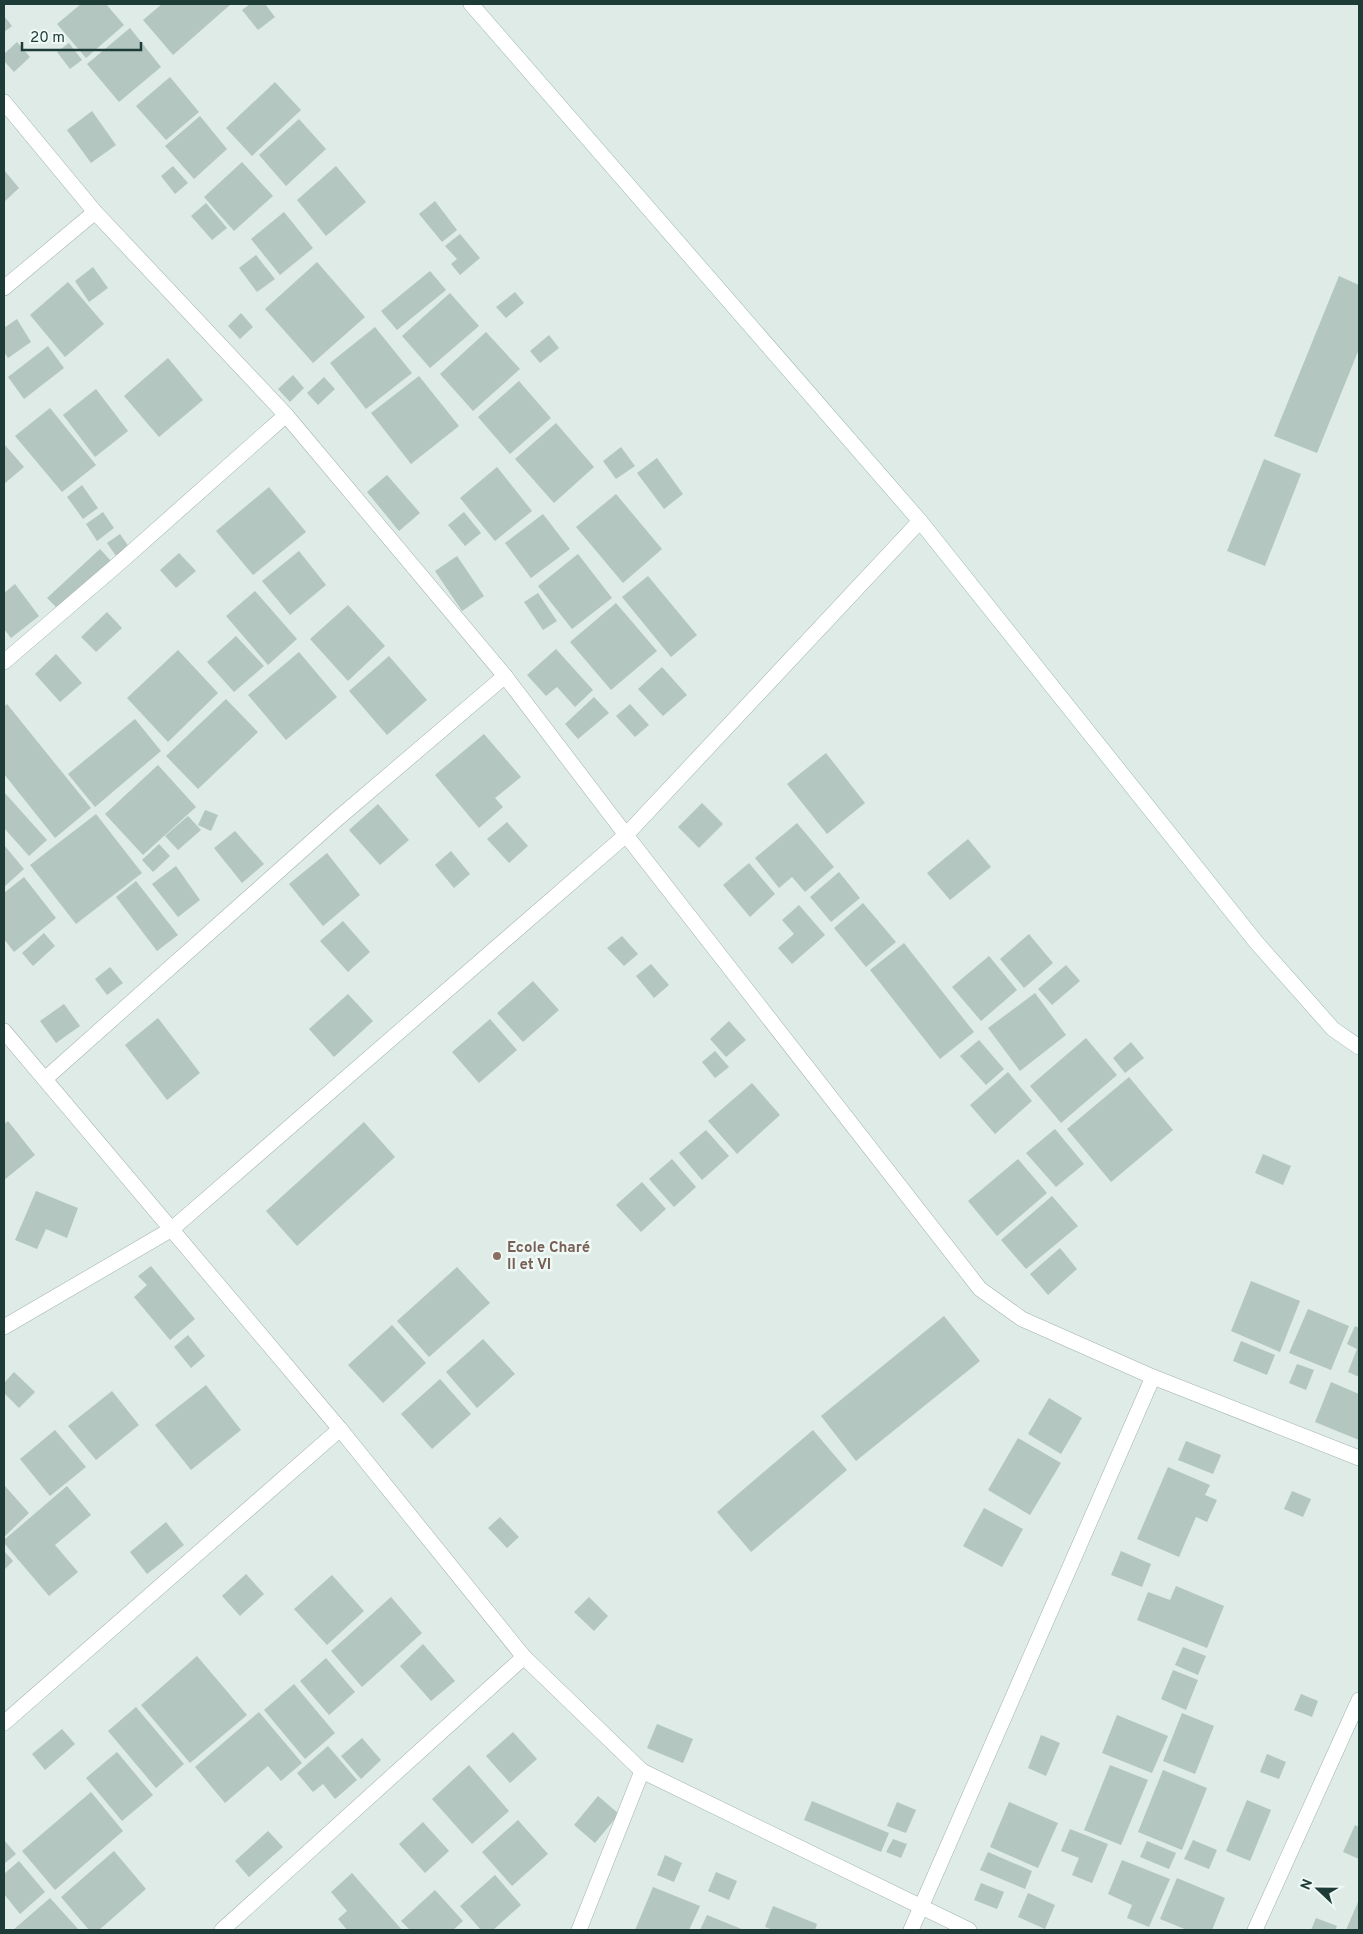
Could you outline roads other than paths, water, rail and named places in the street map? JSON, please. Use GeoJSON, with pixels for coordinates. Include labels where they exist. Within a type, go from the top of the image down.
{"type":"FeatureCollection","features":[{"type":"Feature","properties":{"kind":"street"},"geometry":{"type":"LineString","coordinates":[[471,4],[920,521],[1256,942],[1333,1029],[1359,1047]]}},
{"type":"Feature","properties":{"kind":"street"},"geometry":{"type":"LineString","coordinates":[[4,102],[95,212],[286,415],[505,676],[626,835],[980,1289],[1022,1319],[1153,1377],[1359,1458]]}},
{"type":"Feature","properties":{"kind":"street"},"geometry":{"type":"LineString","coordinates":[[4,288],[95,212]]}},
{"type":"Feature","properties":{"kind":"street"},"geometry":{"type":"LineString","coordinates":[[4,662],[286,415]]}},
{"type":"Feature","properties":{"kind":"street"},"geometry":{"type":"LineString","coordinates":[[4,1327],[172,1229],[626,835],[920,521]]}},
{"type":"Feature","properties":{"kind":"street"},"geometry":{"type":"LineString","coordinates":[[45,1079],[336,820],[505,676]]}},
{"type":"Feature","properties":{"kind":"street"},"geometry":{"type":"LineString","coordinates":[[4,1031],[340,1429],[524,1657],[642,1771],[969,1930]]}},
{"type":"Feature","properties":{"kind":"street"},"geometry":{"type":"LineString","coordinates":[[911,1930],[1153,1377]]}},
{"type":"Feature","properties":{"kind":"street"},"geometry":{"type":"LineString","coordinates":[[4,1723],[340,1429]]}},
{"type":"Feature","properties":{"kind":"street"},"geometry":{"type":"LineString","coordinates":[[222,1930],[524,1657]]}},
{"type":"Feature","properties":{"kind":"street"},"geometry":{"type":"LineString","coordinates":[[1255,1930],[1359,1700]]}},
{"type":"Feature","properties":{"kind":"street"},"geometry":{"type":"LineString","coordinates":[[579,1930],[642,1771]]}},
{"type":"Feature","properties":{"kind":"place","name":"Ecole Charé II et VI"},"geometry":{"type":"Point","coordinates":[497,1256]}}]}
